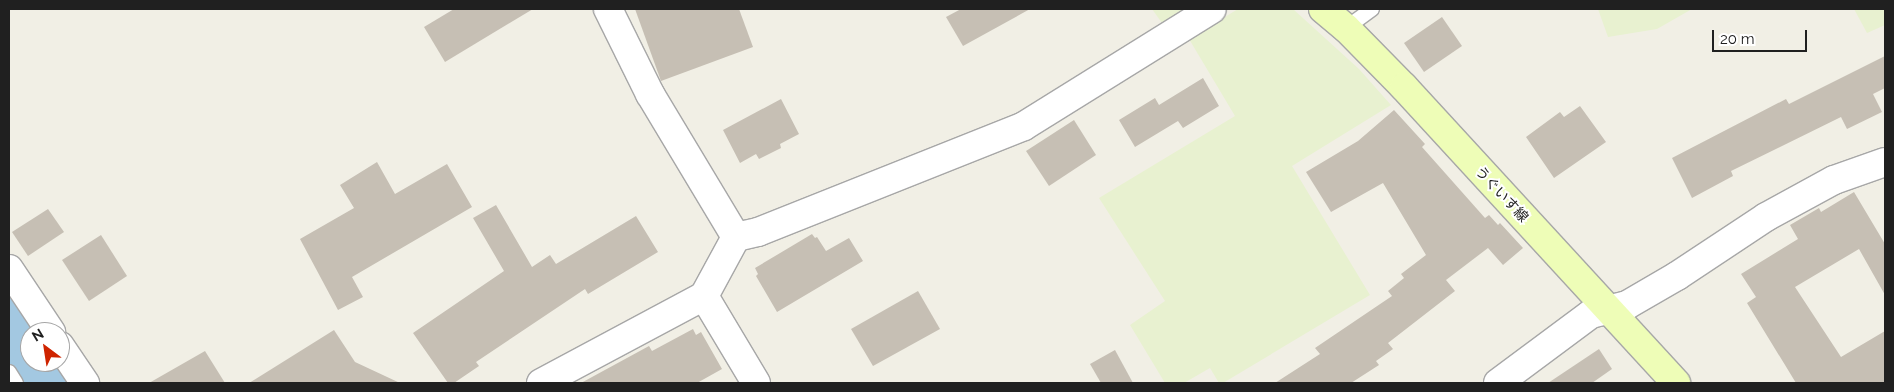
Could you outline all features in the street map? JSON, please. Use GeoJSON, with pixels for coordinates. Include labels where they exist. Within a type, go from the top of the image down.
{"type":"FeatureCollection","features":[{"type":"Feature","properties":{"kind":"street"},"geometry":{"type":"LineString","coordinates":[[608,9],[650,94],[736,237]]}},
{"type":"Feature","properties":{"kind":"street"},"geometry":{"type":"LineString","coordinates":[[541,383],[704,296],[736,237],[758,232],[1024,126],[1212,9]]}},
{"type":"Feature","properties":{"kind":"street","name":"うぐいす線"},"geometry":{"type":"LineString","coordinates":[[1323,9],[1346,28],[1404,87],[1676,383]]}},
{"type":"Feature","properties":{"kind":"street"},"geometry":{"type":"LineString","coordinates":[[1498,383],[1591,314],[1627,305],[1677,276],[1766,217],[1834,180],[1885,162]]}},
{"type":"Feature","properties":{"kind":"street"},"geometry":{"type":"LineString","coordinates":[[9,269],[44,322]]}},
{"type":"Feature","properties":{"kind":"street"},"geometry":{"type":"LineString","coordinates":[[704,296],[756,383]]}},
{"type":"Feature","properties":{"kind":"street"},"geometry":{"type":"LineString","coordinates":[[70,361],[85,383]]}},
{"type":"Feature","properties":{"kind":"lane"},"geometry":{"type":"LineString","coordinates":[[1346,28],[1372,9]]}},
{"type":"Feature","properties":{"kind":"lane"},"geometry":{"type":"LineString","coordinates":[[9,372],[16,383]]}},
{"type":"Feature","properties":{"kind":"green space"},"geometry":{"type":"Polygon","coordinates":[[[1152,9],[1184,9],[1162,23],[1152,9]]]}},
{"type":"Feature","properties":{"kind":"green space"},"geometry":{"type":"Polygon","coordinates":[[[1238,9],[1293,9],[1359,69],[1391,105],[1292,166],[1370,295],[1223,383],[1219,383],[1210,368],[1184,383],[1165,383],[1130,325],[1165,301],[1099,198],[1235,116],[1189,39],[1238,9]]]}},
{"type":"Feature","properties":{"kind":"green space"},"geometry":{"type":"Polygon","coordinates":[[[1598,9],[1692,9],[1657,29],[1608,37],[1598,9]]]}},
{"type":"Feature","properties":{"kind":"green space"},"geometry":{"type":"Polygon","coordinates":[[[1854,9],[1885,9],[1885,25],[1867,33],[1854,9]]]}},
{"type":"Feature","properties":{"kind":"building"},"geometry":{"type":"Polygon","coordinates":[[[454,9],[533,9],[445,62],[424,27],[454,9]]]}},
{"type":"Feature","properties":{"kind":"building"},"geometry":{"type":"Polygon","coordinates":[[[635,9],[739,9],[753,47],[661,81],[635,9]]]}},
{"type":"Feature","properties":{"kind":"building"},"geometry":{"type":"Polygon","coordinates":[[[961,9],[1030,9],[963,46],[946,17],[961,9]]]}},
{"type":"Feature","properties":{"kind":"building"},"geometry":{"type":"Polygon","coordinates":[[[1442,17],[1462,46],[1424,72],[1404,43],[1442,17]]]}},
{"type":"Feature","properties":{"kind":"building"},"geometry":{"type":"Polygon","coordinates":[[[1885,56],[1885,88],[1873,94],[1882,112],[1847,129],[1841,117],[1731,171],[1733,176],[1692,198],[1672,158],[1786,99],[1789,104],[1885,56]]]}},
{"type":"Feature","properties":{"kind":"building"},"geometry":{"type":"Polygon","coordinates":[[[1203,78],[1219,106],[1183,128],[1178,121],[1135,147],[1119,120],[1155,98],[1159,105],[1203,78]]]}},
{"type":"Feature","properties":{"kind":"building"},"geometry":{"type":"Polygon","coordinates":[[[781,99],[799,134],[780,144],[781,148],[759,159],[756,154],[740,163],[723,130],[781,99]]]}},
{"type":"Feature","properties":{"kind":"building"},"geometry":{"type":"Polygon","coordinates":[[[1580,106],[1606,142],[1554,178],[1526,137],[1560,112],[1564,117],[1580,106]]]}},
{"type":"Feature","properties":{"kind":"building"},"geometry":{"type":"Polygon","coordinates":[[[1394,110],[1425,144],[1422,147],[1485,218],[1489,215],[1498,225],[1500,223],[1523,248],[1503,265],[1488,248],[1446,280],[1455,291],[1388,343],[1393,349],[1376,361],[1379,365],[1351,383],[1275,383],[1320,354],[1315,348],[1392,296],[1388,291],[1404,278],[1401,274],[1426,255],[1383,183],[1331,212],[1306,172],[1358,141],[1394,110]]]}},
{"type":"Feature","properties":{"kind":"building"},"geometry":{"type":"Polygon","coordinates":[[[1074,120],[1096,155],[1049,186],[1026,151],[1074,120]]]}},
{"type":"Feature","properties":{"kind":"building"},"geometry":{"type":"Polygon","coordinates":[[[377,162],[395,194],[447,164],[472,207],[352,277],[363,297],[338,310],[300,239],[354,208],[340,185],[377,162]]]}},
{"type":"Feature","properties":{"kind":"building"},"geometry":{"type":"Polygon","coordinates":[[[1854,192],[1885,244],[1885,295],[1859,249],[1795,287],[1841,357],[1885,331],[1885,383],[1796,383],[1747,303],[1756,297],[1741,274],[1798,239],[1790,225],[1819,208],[1821,212],[1854,192]]]}},
{"type":"Feature","properties":{"kind":"building"},"geometry":{"type":"Polygon","coordinates":[[[496,205],[532,267],[550,255],[556,264],[636,216],[658,252],[588,294],[585,289],[476,362],[479,366],[454,383],[448,383],[413,333],[504,271],[473,218],[496,205]]]}},
{"type":"Feature","properties":{"kind":"building"},"geometry":{"type":"Polygon","coordinates":[[[48,209],[64,232],[28,256],[12,232],[48,209]]]}},
{"type":"Feature","properties":{"kind":"building"},"geometry":{"type":"Polygon","coordinates":[[[812,234],[815,238],[817,237],[826,251],[849,238],[863,261],[777,312],[756,276],[758,274],[755,268],[812,234]]]}},
{"type":"Feature","properties":{"kind":"building"},"geometry":{"type":"Polygon","coordinates":[[[101,235],[127,276],[89,301],[62,260],[101,235]]]}},
{"type":"Feature","properties":{"kind":"building"},"geometry":{"type":"Polygon","coordinates":[[[918,291],[940,329],[873,366],[851,329],[918,291]]]}},
{"type":"Feature","properties":{"kind":"building"},"geometry":{"type":"Polygon","coordinates":[[[693,329],[696,335],[701,332],[722,369],[697,383],[581,383],[649,346],[652,351],[693,329]]]}},
{"type":"Feature","properties":{"kind":"building"},"geometry":{"type":"Polygon","coordinates":[[[334,330],[355,362],[400,383],[249,383],[334,330]]]}},
{"type":"Feature","properties":{"kind":"building"},"geometry":{"type":"Polygon","coordinates":[[[1599,349],[1612,369],[1592,383],[1548,383],[1599,349]]]}},
{"type":"Feature","properties":{"kind":"building"},"geometry":{"type":"Polygon","coordinates":[[[1115,350],[1133,383],[1101,383],[1090,364],[1115,350]]]}},
{"type":"Feature","properties":{"kind":"building"},"geometry":{"type":"Polygon","coordinates":[[[205,351],[225,383],[149,383],[205,351]]]}},
{"type":"Feature","properties":{"kind":"waterway"},"geometry":{"type":"LineString","coordinates":[[9,314],[20,331]]}},
{"type":"Feature","properties":{"kind":"waterway"},"geometry":{"type":"LineString","coordinates":[[48,372],[55,383]]}}]}
